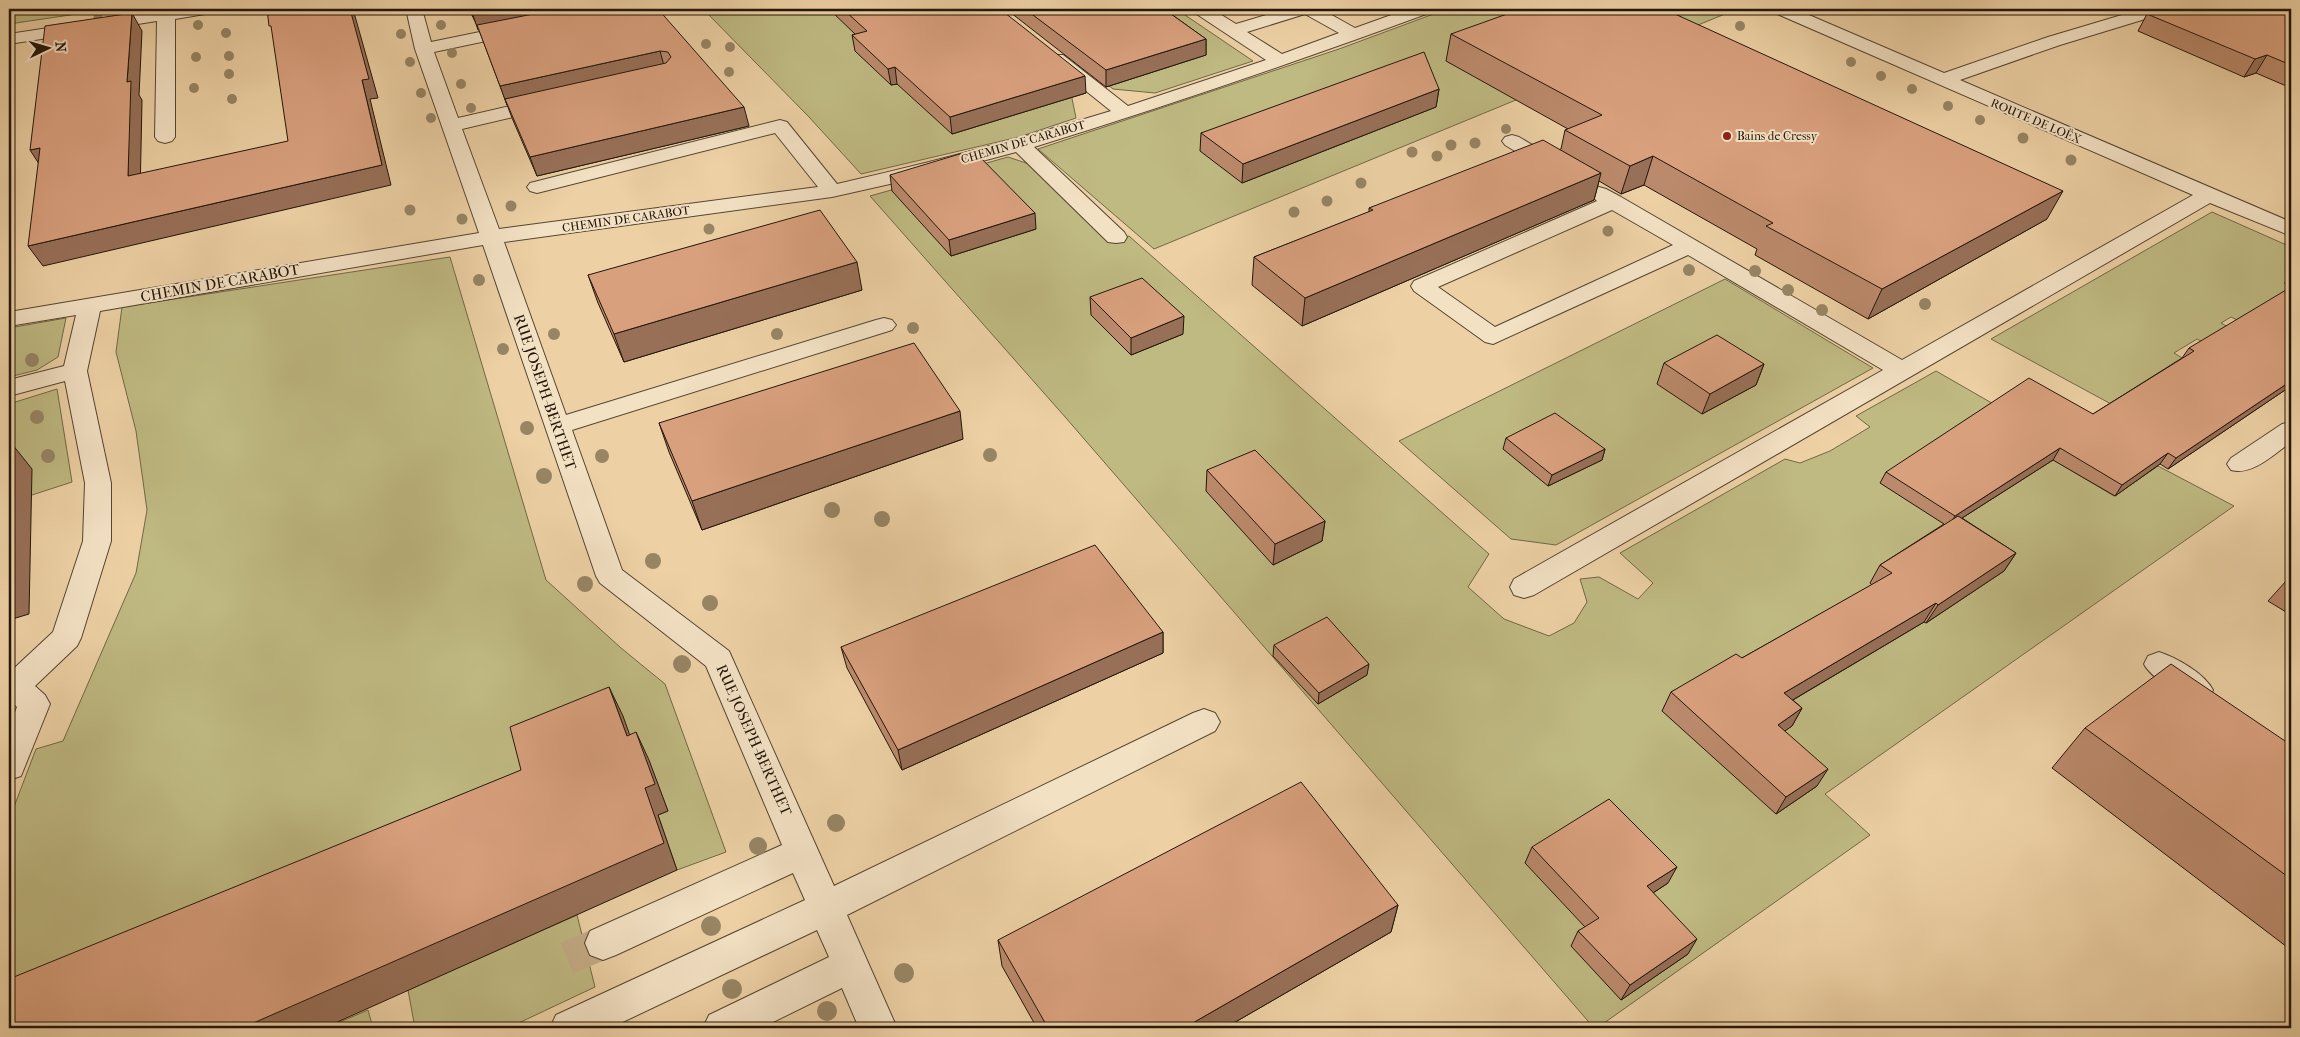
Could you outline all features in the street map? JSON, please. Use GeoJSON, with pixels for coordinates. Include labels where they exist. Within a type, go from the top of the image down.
{"type":"FeatureCollection","features":[{"type":"Feature","properties":{"kind":"street"},"geometry":{"type":"LineString","coordinates":[[9,39],[205,9]]}},
{"type":"Feature","properties":{"kind":"street"},"geometry":{"type":"LineString","coordinates":[[414,9],[424,49],[491,237]]}},
{"type":"Feature","properties":{"kind":"street"},"geometry":{"type":"LineString","coordinates":[[1201,9],[1280,61]]}},
{"type":"Feature","properties":{"kind":"street"},"geometry":{"type":"LineString","coordinates":[[1234,30],[1303,9]]}},
{"type":"Feature","properties":{"kind":"street"},"geometry":{"type":"LineString","coordinates":[[1309,9],[1352,34]]}},
{"type":"Feature","properties":{"kind":"street","name":"CHEMIN DE CARABOT"},"geometry":{"type":"LineString","coordinates":[[9,320],[491,237],[832,191],[930,169],[1020,145],[1125,113],[1280,61],[1423,9]]}},
{"type":"Feature","properties":{"kind":"street","name":"ROUTE DE LOËX"},"geometry":{"type":"LineString","coordinates":[[1781,9],[2291,230]]}},
{"type":"Feature","properties":{"kind":"street"},"geometry":{"type":"LineString","coordinates":[[1942,80],[2054,41],[2159,9]]}},
{"type":"Feature","properties":{"kind":"street"},"geometry":{"type":"LineString","coordinates":[[165,137],[166,15]]}},
{"type":"Feature","properties":{"kind":"street"},"geometry":{"type":"LineString","coordinates":[[424,49],[533,26]]}},
{"type":"Feature","properties":{"kind":"street"},"geometry":{"type":"LineString","coordinates":[[1047,52],[1125,113]]}},
{"type":"Feature","properties":{"kind":"street"},"geometry":{"type":"LineString","coordinates":[[452,125],[564,99]]}},
{"type":"Feature","properties":{"kind":"street"},"geometry":{"type":"LineString","coordinates":[[537,186],[780,126],[832,191]]}},
{"type":"Feature","properties":{"kind":"street"},"geometry":{"type":"LineString","coordinates":[[1512,141],[1901,370]]}},
{"type":"Feature","properties":{"kind":"street"},"geometry":{"type":"LineString","coordinates":[[1020,145],[1116,237]]}},
{"type":"Feature","properties":{"kind":"street"},"geometry":{"type":"LineString","coordinates":[[1524,587],[2208,195]]}},
{"type":"Feature","properties":{"kind":"street"},"geometry":{"type":"LineString","coordinates":[[1614,201],[1422,286],[1492,337],[1689,246]]}},
{"type":"Feature","properties":{"kind":"street","name":"RUE JOSEPH-BERTHET"},"geometry":{"type":"LineString","coordinates":[[491,237],[610,576],[718,659],[878,1028]]}},
{"type":"Feature","properties":{"kind":"street"},"geometry":{"type":"LineString","coordinates":[[9,766],[15,736],[34,704],[15,686],[66,638],[96,542],[98,483],[75,371],[89,306]]}},
{"type":"Feature","properties":{"kind":"street"},"geometry":{"type":"LineString","coordinates":[[557,426],[884,325]]}},
{"type":"Feature","properties":{"kind":"street"},"geometry":{"type":"LineString","coordinates":[[9,388],[75,371]]}},
{"type":"Feature","properties":{"kind":"street"},"geometry":{"type":"LineString","coordinates":[[2240,464],[2291,430]]}},
{"type":"Feature","properties":{"kind":"street"},"geometry":{"type":"LineString","coordinates":[[2159,664],[2217,703]]}},
{"type":"Feature","properties":{"kind":"street"},"geometry":{"type":"LineString","coordinates":[[569,1028],[826,908],[1204,722]]}},
{"type":"Feature","properties":{"kind":"street"},"geometry":{"type":"LineString","coordinates":[[604,943],[803,852]]}},
{"type":"Feature","properties":{"kind":"street"},"geometry":{"type":"LineString","coordinates":[[722,1028],[850,965]]}},
{"type":"Feature","properties":{"kind":"shaded area"},"geometry":{"type":"Polygon","coordinates":[[[18,9],[111,9],[9,24],[9,14],[18,9]]]}},
{"type":"Feature","properties":{"kind":"shaded area"},"geometry":{"type":"Polygon","coordinates":[[[703,9],[903,9],[1069,84],[1076,118],[1019,137],[861,174],[809,117],[703,9]]]}},
{"type":"Feature","properties":{"kind":"shaded area"},"geometry":{"type":"Polygon","coordinates":[[[1013,9],[1205,9],[1185,15],[1253,61],[1155,93],[1113,89],[1013,9]]]}},
{"type":"Feature","properties":{"kind":"shaded area"},"geometry":{"type":"Polygon","coordinates":[[[1447,9],[1737,9],[1154,249],[1038,149],[1339,49],[1447,9]]]}},
{"type":"Feature","properties":{"kind":"shaded area"},"geometry":{"type":"Polygon","coordinates":[[[1008,157],[1032,165],[1108,242],[1129,236],[1489,554],[1468,587],[1504,619],[1549,636],[1574,623],[1587,602],[1580,579],[1599,577],[1638,599],[1653,583],[1620,553],[1785,459],[1800,463],[1830,451],[1870,427],[1856,416],[1936,371],[1997,406],[1981,417],[2114,496],[2158,466],[2234,506],[1825,794],[1870,835],[1597,1028],[1594,1028],[1066,418],[870,196],[1008,157]]]}},
{"type":"Feature","properties":{"kind":"shaded area"},"geometry":{"type":"Polygon","coordinates":[[[2212,212],[2291,247],[2291,277],[2284,283],[2291,286],[2291,291],[2277,339],[2231,317],[2221,323],[2253,341],[2252,367],[2197,339],[2174,353],[2187,361],[2148,424],[1991,339],[2212,212]]]}},
{"type":"Feature","properties":{"kind":"shaded area"},"geometry":{"type":"Polygon","coordinates":[[[450,257],[546,580],[621,648],[665,684],[726,852],[677,870],[658,815],[668,811],[649,761],[640,764],[622,716],[538,798],[9,1018],[9,820],[36,749],[63,741],[136,573],[147,510],[136,431],[116,352],[122,307],[450,257]]]}},
{"type":"Feature","properties":{"kind":"shaded area"},"geometry":{"type":"Polygon","coordinates":[[[1725,279],[1873,368],[1556,545],[1511,539],[1399,441],[1725,279]]]}},
{"type":"Feature","properties":{"kind":"shaded area"},"geometry":{"type":"Polygon","coordinates":[[[66,318],[58,357],[37,370],[9,377],[9,328],[66,318]]]}},
{"type":"Feature","properties":{"kind":"shaded area"},"geometry":{"type":"Polygon","coordinates":[[[57,389],[72,482],[32,495],[9,476],[9,404],[57,389]]]}},
{"type":"Feature","properties":{"kind":"shaded area"},"geometry":{"type":"Polygon","coordinates":[[[577,915],[595,987],[508,1028],[415,1028],[408,990],[577,915]]]}},
{"type":"Feature","properties":{"kind":"shaded area"},"geometry":{"type":"Polygon","coordinates":[[[368,1010],[373,1028],[326,1028],[368,1010]]]}},
{"type":"Feature","properties":{"kind":"building"},"geometry":{"type":"Polygon","coordinates":[[[267,9],[350,9],[369,79],[362,80],[382,165],[28,246],[40,148],[30,150],[45,26],[132,13],[127,82],[131,81],[128,176],[288,141],[267,9]]]}},
{"type":"Feature","properties":{"kind":"building"},"geometry":{"type":"Polygon","coordinates":[[[470,9],[490,9],[472,12],[470,9]]]}},
{"type":"Feature","properties":{"kind":"building"},"geometry":{"type":"Polygon","coordinates":[[[559,9],[658,9],[744,107],[530,157],[505,99],[666,63],[671,57],[668,52],[660,51],[500,86],[477,25],[559,9]]]}},
{"type":"Feature","properties":{"kind":"building"},"geometry":{"type":"Polygon","coordinates":[[[843,9],[1000,9],[1085,76],[950,117],[895,67],[888,69],[852,35],[867,31],[843,9]]]}},
{"type":"Feature","properties":{"kind":"building"},"geometry":{"type":"Polygon","coordinates":[[[1025,9],[1164,9],[1206,39],[1106,70],[1025,9]]]}},
{"type":"Feature","properties":{"kind":"building"},"geometry":{"type":"Polygon","coordinates":[[[1521,9],[1664,9],[2063,191],[1882,289],[1766,226],[1773,223],[1653,156],[1630,166],[1565,130],[1602,115],[1451,34],[1521,9]]]}},
{"type":"Feature","properties":{"kind":"building"},"geometry":{"type":"Polygon","coordinates":[[[2163,9],[2291,9],[2291,65],[2267,55],[2255,59],[2147,14],[2163,9]]]}},
{"type":"Feature","properties":{"kind":"building"},"geometry":{"type":"Polygon","coordinates":[[[1424,52],[1439,89],[1243,164],[1201,133],[1424,52]]]}},
{"type":"Feature","properties":{"kind":"building"},"geometry":{"type":"Polygon","coordinates":[[[1543,140],[1601,173],[1305,298],[1254,257],[1373,210],[1369,208],[1543,140]]]}},
{"type":"Feature","properties":{"kind":"building"},"geometry":{"type":"Polygon","coordinates":[[[973,150],[1035,213],[949,240],[890,175],[973,150]]]}},
{"type":"Feature","properties":{"kind":"building"},"geometry":{"type":"Polygon","coordinates":[[[820,210],[857,262],[614,334],[588,275],[820,210]]]}},
{"type":"Feature","properties":{"kind":"building"},"geometry":{"type":"Polygon","coordinates":[[[1142,278],[1184,316],[1131,338],[1090,297],[1142,278]]]}},
{"type":"Feature","properties":{"kind":"building"},"geometry":{"type":"Polygon","coordinates":[[[2291,287],[2291,381],[2176,458],[2168,453],[2122,485],[2060,448],[1955,516],[1886,472],[2029,378],[2093,414],[2194,351],[2189,348],[2291,287]]]}},
{"type":"Feature","properties":{"kind":"building"},"geometry":{"type":"Polygon","coordinates":[[[1717,335],[1764,364],[1710,394],[1664,363],[1717,335]]]}},
{"type":"Feature","properties":{"kind":"building"},"geometry":{"type":"Polygon","coordinates":[[[914,343],[960,411],[692,501],[659,423],[914,343]]]}},
{"type":"Feature","properties":{"kind":"building"},"geometry":{"type":"Polygon","coordinates":[[[1555,413],[1605,449],[1552,475],[1506,438],[1555,413]]]}},
{"type":"Feature","properties":{"kind":"building"},"geometry":{"type":"Polygon","coordinates":[[[12,444],[9,519],[9,445],[12,444]]]}},
{"type":"Feature","properties":{"kind":"building"},"geometry":{"type":"Polygon","coordinates":[[[1255,450],[1325,521],[1275,544],[1207,470],[1255,450]]]}},
{"type":"Feature","properties":{"kind":"building"},"geometry":{"type":"Polygon","coordinates":[[[1958,516],[2016,553],[1938,605],[1936,603],[1784,693],[1802,708],[1778,725],[1828,769],[1786,797],[1671,692],[1736,654],[1742,658],[1892,573],[1880,565],[1958,516]]]}},
{"type":"Feature","properties":{"kind":"building"},"geometry":{"type":"Polygon","coordinates":[[[1095,545],[1163,632],[898,750],[841,647],[1095,545]]]}},
{"type":"Feature","properties":{"kind":"building"},"geometry":{"type":"Polygon","coordinates":[[[1327,617],[1369,664],[1319,693],[1274,645],[1327,617]]]}},
{"type":"Feature","properties":{"kind":"building"},"geometry":{"type":"Polygon","coordinates":[[[2171,664],[2291,745],[2291,879],[2085,728],[2171,664]]]}},
{"type":"Feature","properties":{"kind":"building"},"geometry":{"type":"Polygon","coordinates":[[[609,687],[627,736],[636,732],[655,784],[645,788],[664,843],[242,1028],[9,1028],[9,979],[521,770],[510,727],[609,687]]]}},
{"type":"Feature","properties":{"kind":"building"},"geometry":{"type":"Polygon","coordinates":[[[1301,782],[1398,905],[1184,1028],[1048,1028],[998,940],[1301,782]]]}},
{"type":"Feature","properties":{"kind":"building"},"geometry":{"type":"Polygon","coordinates":[[[1609,799],[1677,867],[1647,886],[1697,939],[1630,985],[1578,931],[1599,918],[1532,847],[1609,799]]]}},
{"type":"Feature","properties":{"kind":"tunnel"},"geometry":{"type":"LineString","coordinates":[[567,958],[603,943]]}},
{"type":"Feature","properties":{"kind":"place","name":"Bains de Cressy"},"geometry":{"type":"Point","coordinates":[1727,136]}}]}
